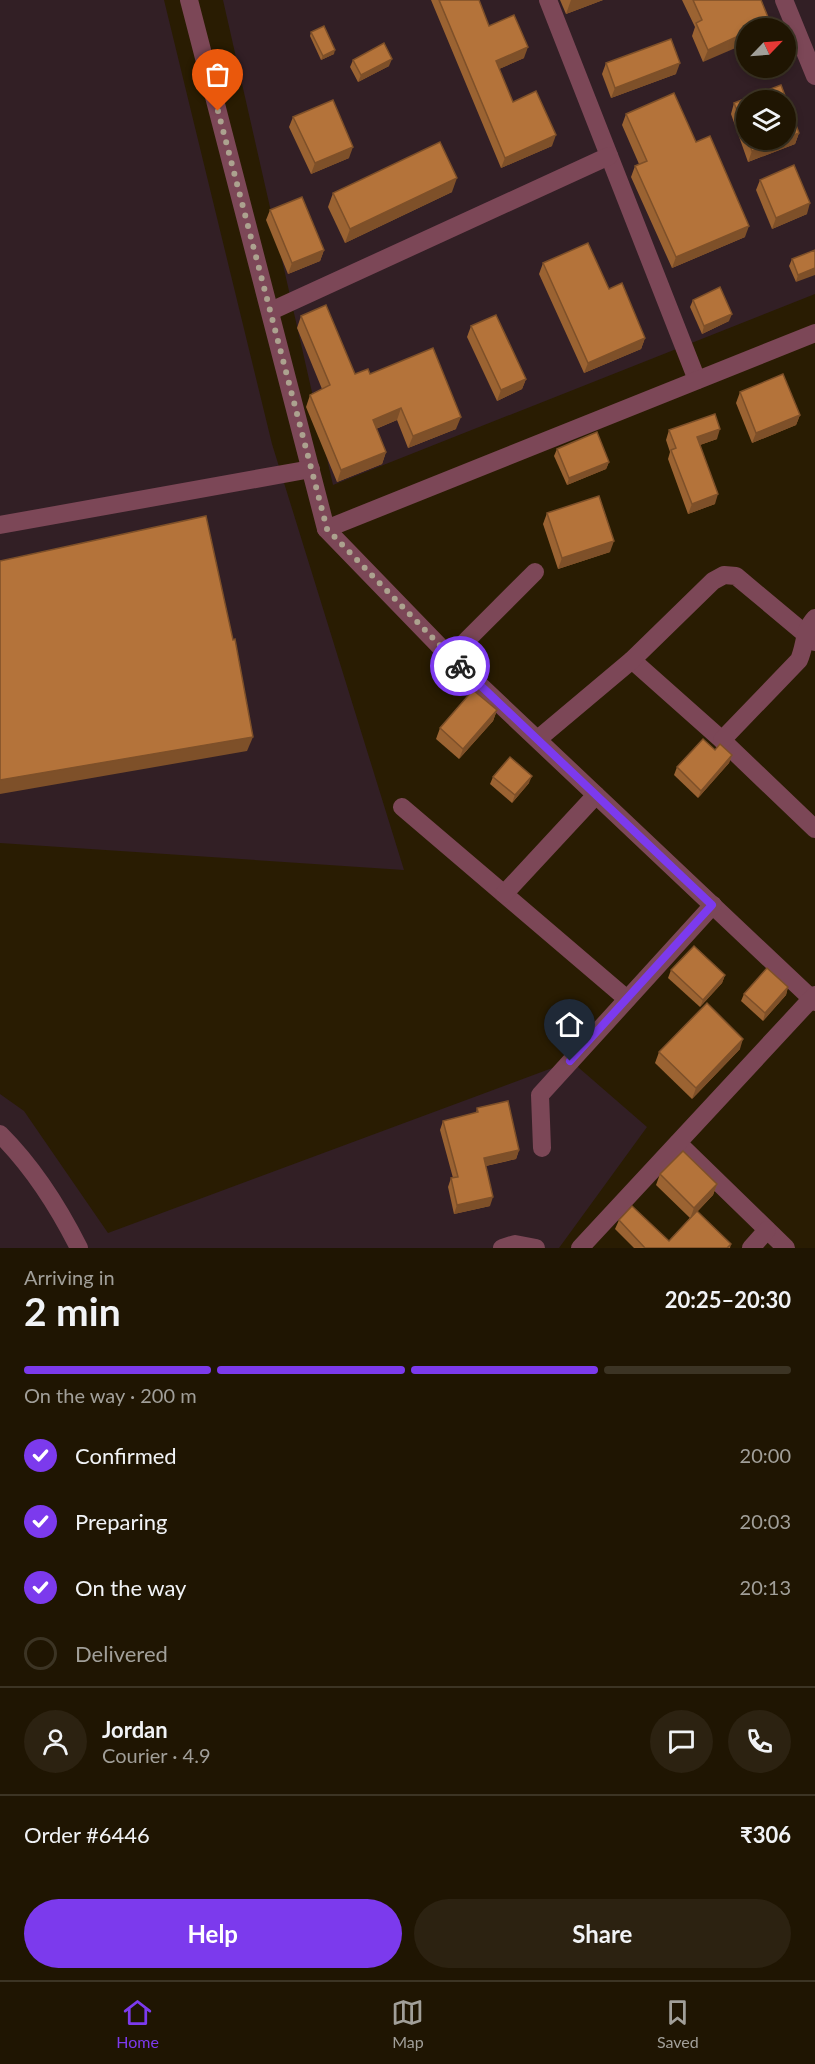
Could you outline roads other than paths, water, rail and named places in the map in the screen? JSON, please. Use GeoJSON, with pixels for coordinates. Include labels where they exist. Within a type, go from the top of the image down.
{"type":"FeatureCollection","features":[{"type":"Feature","properties":{"kind":"street"},"geometry":{"type":"LineString","coordinates":[[189,0],[327,529],[450,657],[712,905],[814,998],[580,1248]]}},
{"type":"Feature","properties":{"kind":"street"},"geometry":{"type":"LineString","coordinates":[[548,0],[697,380]]}},
{"type":"Feature","properties":{"kind":"street"},"geometry":{"type":"LineString","coordinates":[[784,0],[815,76]]}},
{"type":"Feature","properties":{"kind":"street"},"geometry":{"type":"LineString","coordinates":[[271,311],[609,156]]}},
{"type":"Feature","properties":{"kind":"street"},"geometry":{"type":"LineString","coordinates":[[327,529],[815,333]]}},
{"type":"Feature","properties":{"kind":"street"},"geometry":{"type":"LineString","coordinates":[[0,525],[311,469]]}},
{"type":"Feature","properties":{"kind":"street"},"geometry":{"type":"LineString","coordinates":[[450,657],[535,572]]}},
{"type":"Feature","properties":{"kind":"street"},"geometry":{"type":"LineString","coordinates":[[538,739],[632,660],[713,581],[724,575],[736,576],[810,638]]}},
{"type":"Feature","properties":{"kind":"street"},"geometry":{"type":"LineString","coordinates":[[722,740],[800,660],[810,638],[815,618]]}},
{"type":"Feature","properties":{"kind":"street"},"geometry":{"type":"LineString","coordinates":[[632,660],[811,818]]}},
{"type":"Feature","properties":{"kind":"street"},"geometry":{"type":"LineString","coordinates":[[504,894],[596,795]]}},
{"type":"Feature","properties":{"kind":"street"},"geometry":{"type":"LineString","coordinates":[[402,807],[627,999]]}},
{"type":"Feature","properties":{"kind":"street"},"geometry":{"type":"LineString","coordinates":[[542,1148],[540,1095],[712,905]]}},
{"type":"Feature","properties":{"kind":"street"},"geometry":{"type":"LineString","coordinates":[[0,1134],[16,1150],[79,1248]]}},
{"type":"Feature","properties":{"kind":"street"},"geometry":{"type":"LineString","coordinates":[[678,1143],[786,1248]]}},
{"type":"Feature","properties":{"kind":"street"},"geometry":{"type":"LineString","coordinates":[[752,1248],[767,1230]]}},
{"type":"Feature","properties":{"kind":"street"},"geometry":{"type":"LineString","coordinates":[[502,1248],[515,1244],[536,1248]]}}]}
